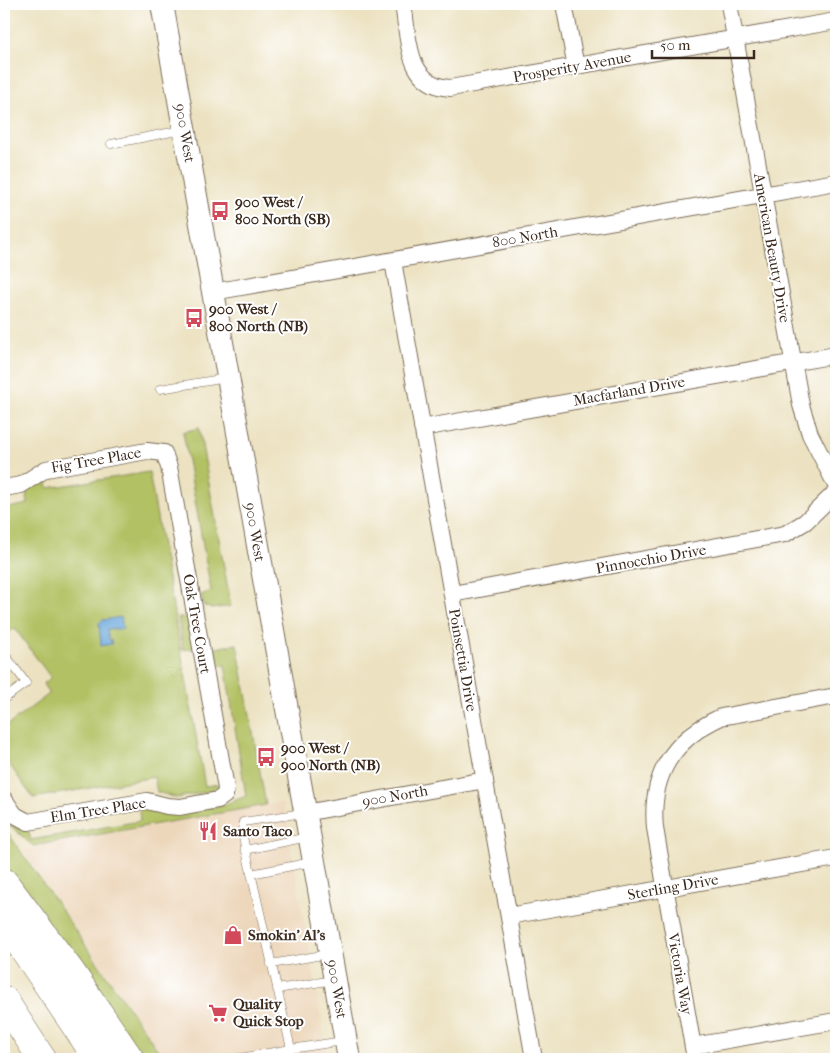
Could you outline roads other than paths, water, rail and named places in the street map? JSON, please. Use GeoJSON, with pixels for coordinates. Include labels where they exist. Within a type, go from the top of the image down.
{"type":"FeatureCollection","features":[{"type":"Feature","properties":{"kind":"highway"},"geometry":{"type":"LineString","coordinates":[[4,882],[71,972],[130,1059]]}},
{"type":"Feature","properties":{"kind":"highway"},"geometry":{"type":"LineString","coordinates":[[4,920],[98,1059]]}},
{"type":"Feature","properties":{"kind":"highway"},"geometry":{"type":"LineString","coordinates":[[4,1000],[42,1059]]}},
{"type":"Feature","properties":{"kind":"main road","name":"900 West"},"geometry":{"type":"LineString","coordinates":[[162,4],[347,1050]]}},
{"type":"Feature","properties":{"kind":"street","name":"Prosperity Avenue"},"geometry":{"type":"LineString","coordinates":[[403,4],[414,66],[427,83],[442,88],[457,88],[836,21]]}},
{"type":"Feature","properties":{"kind":"street"},"geometry":{"type":"LineString","coordinates":[[564,4],[576,67]]}},
{"type":"Feature","properties":{"kind":"street","name":"American Beauty Drive"},"geometry":{"type":"LineString","coordinates":[[729,4],[792,362],[810,434],[836,485]]}},
{"type":"Feature","properties":{"kind":"street","name":"800 North"},"geometry":{"type":"LineString","coordinates":[[213,292],[836,182]]}},
{"type":"Feature","properties":{"kind":"street","name":"Poinsettia Drive"},"geometry":{"type":"LineString","coordinates":[[393,261],[534,1059]]}},
{"type":"Feature","properties":{"kind":"street","name":"Macfarland Drive"},"geometry":{"type":"LineString","coordinates":[[422,428],[836,354]]}},
{"type":"Feature","properties":{"kind":"street","name":"Fig Tree Place"},"geometry":{"type":"LineString","coordinates":[[4,488],[21,485],[46,469],[147,451],[164,453]]}},
{"type":"Feature","properties":{"kind":"street","name":"Oak Tree Court"},"geometry":{"type":"LineString","coordinates":[[164,453],[169,468],[224,778],[225,796]]}},
{"type":"Feature","properties":{"kind":"street","name":"Pinnocchio Drive"},"geometry":{"type":"LineString","coordinates":[[452,594],[780,535],[805,522],[836,492]]}},
{"type":"Feature","properties":{"kind":"street","name":"Victoria Way"},"geometry":{"type":"LineString","coordinates":[[694,1053],[654,828],[654,799],[663,770],[681,743],[692,733],[721,717],[836,696]]}},
{"type":"Feature","properties":{"kind":"street","name":"900 North"},"geometry":{"type":"LineString","coordinates":[[305,813],[485,780]]}},
{"type":"Feature","properties":{"kind":"street","name":"Elm Tree Place"},"geometry":{"type":"LineString","coordinates":[[4,799],[15,815],[28,822],[147,801],[180,807],[218,800],[225,796]]}},
{"type":"Feature","properties":{"kind":"street","name":"Sterling Drive"},"geometry":{"type":"LineString","coordinates":[[509,916],[836,858]]}},
{"type":"Feature","properties":{"kind":"street"},"geometry":{"type":"LineString","coordinates":[[694,1053],[836,1021]]}},
{"type":"Feature","properties":{"kind":"lane"},"geometry":{"type":"LineString","coordinates":[[110,144],[184,130]]}},
{"type":"Feature","properties":{"kind":"lane"},"geometry":{"type":"LineString","coordinates":[[160,389],[228,378]]}},
{"type":"Feature","properties":{"kind":"lane"},"geometry":{"type":"LineString","coordinates":[[4,653],[26,683],[4,699]]}},
{"type":"Feature","properties":{"kind":"lane"},"geometry":{"type":"LineString","coordinates":[[290,1049],[242,834],[244,822],[305,813]]}},
{"type":"Feature","properties":{"kind":"lane"},"geometry":{"type":"LineString","coordinates":[[245,850],[310,837]]}},
{"type":"Feature","properties":{"kind":"lane"},"geometry":{"type":"LineString","coordinates":[[251,874],[314,862]]}},
{"type":"Feature","properties":{"kind":"lane"},"geometry":{"type":"LineString","coordinates":[[271,964],[330,953]]}},
{"type":"Feature","properties":{"kind":"lane"},"geometry":{"type":"LineString","coordinates":[[277,990],[335,980]]}},
{"type":"Feature","properties":{"kind":"lane"},"geometry":{"type":"LineString","coordinates":[[235,1059],[290,1049],[347,1050]]}},
{"type":"Feature","properties":{"kind":"water"},"geometry":{"type":"Polygon","coordinates":[[[121,617],[123,629],[107,629],[109,640],[111,640],[112,644],[101,646],[99,623],[103,620],[121,617]]]}},
{"type":"Feature","properties":{"kind":"place","name":"900 West / 800 North (SB)"},"geometry":{"type":"Point","coordinates":[220,211]}},
{"type":"Feature","properties":{"kind":"place","name":"900 West / 800 North (NB)"},"geometry":{"type":"Point","coordinates":[194,318]}},
{"type":"Feature","properties":{"kind":"place","name":"900 West / 900 North (NB)"},"geometry":{"type":"Point","coordinates":[266,757]}},
{"type":"Feature","properties":{"kind":"place","name":"Santo Taco"},"geometry":{"type":"Point","coordinates":[208,831]}},
{"type":"Feature","properties":{"kind":"place","name":"Smokin' Al's"},"geometry":{"type":"Point","coordinates":[233,935]}},
{"type":"Feature","properties":{"kind":"place","name":"Quality Quick Stop"},"geometry":{"type":"Point","coordinates":[218,1013]}}]}
